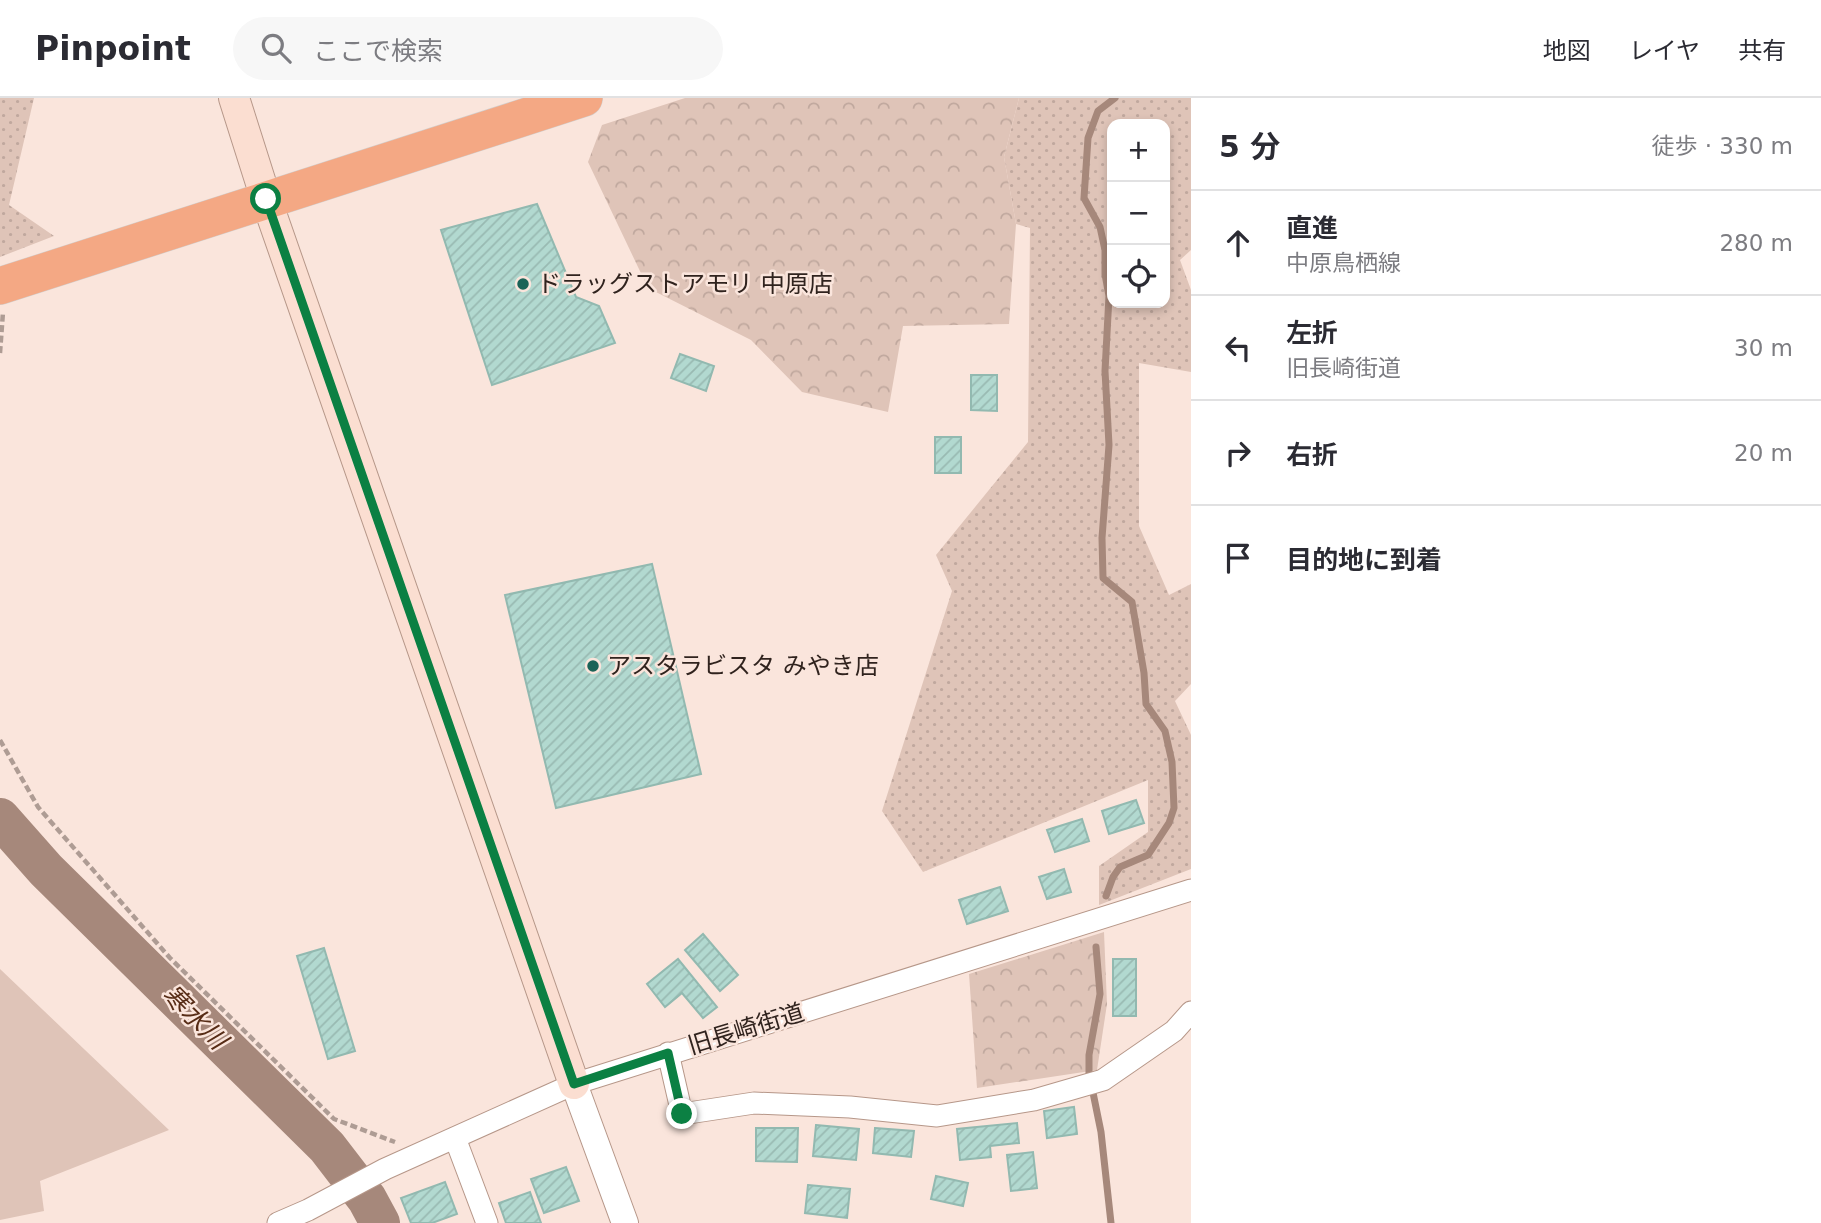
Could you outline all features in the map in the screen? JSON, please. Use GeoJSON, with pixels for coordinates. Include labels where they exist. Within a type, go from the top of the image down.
{"type":"FeatureCollection","features":[{"type":"Feature","properties":{"kind":"highway"},"geometry":{"type":"LineString","coordinates":[[3,285],[562,101]]}},
{"type":"Feature","properties":{"kind":"main road"},"geometry":{"type":"LineString","coordinates":[[234,98],[266,199],[574,1084]]}},
{"type":"Feature","properties":{"kind":"street","name":"旧長崎街道"},"geometry":{"type":"LineString","coordinates":[[278,1223],[311,1217],[384,1169],[574,1084],[1191,890]]}},
{"type":"Feature","properties":{"kind":"street"},"geometry":{"type":"LineString","coordinates":[[668,1053],[682,1114],[754,1103],[850,1107],[937,1116],[1034,1100],[1103,1080],[1174,1031],[1191,1012]]}},
{"type":"Feature","properties":{"kind":"street"},"geometry":{"type":"LineString","coordinates":[[574,1084],[625,1223]]}},
{"type":"Feature","properties":{"kind":"street"},"geometry":{"type":"LineString","coordinates":[[456,1138],[487,1223]]}},
{"type":"Feature","properties":{"kind":"path"},"geometry":{"type":"LineString","coordinates":[[0,353],[3,285]]}},
{"type":"Feature","properties":{"kind":"path"},"geometry":{"type":"LineString","coordinates":[[0,740],[38,807],[162,948],[334,1119],[422,1152]]}},
{"type":"Feature","properties":{"kind":"green space"},"geometry":{"type":"Polygon","coordinates":[[[0,98],[34,98],[9,205],[54,236],[0,257],[0,98]]]}},
{"type":"Feature","properties":{"kind":"green space"},"geometry":{"type":"Polygon","coordinates":[[[685,98],[1019,98],[1004,157],[1016,224],[1009,324],[903,326],[888,412],[802,392],[751,340],[648,288],[588,162],[602,125],[685,98]]]}},
{"type":"Feature","properties":{"kind":"green space"},"geometry":{"type":"Polygon","coordinates":[[[1019,98],[1191,98],[1191,250],[1180,260],[1191,290],[1191,372],[1139,363],[1139,526],[1169,595],[1191,584],[1191,684],[1175,701],[1191,735],[1191,869],[1099,905],[1099,866],[1148,832],[1148,780],[923,872],[882,811],[952,591],[936,555],[1028,442],[1030,228],[1016,224],[1004,157],[1019,98]]]}},
{"type":"Feature","properties":{"kind":"green space"},"geometry":{"type":"Polygon","coordinates":[[[1104,932],[1107,1004],[1097,1070],[977,1088],[969,974],[1104,932]]]}},
{"type":"Feature","properties":{"kind":"green space"},"geometry":{"type":"Polygon","coordinates":[[[0,969],[169,1130],[40,1181],[44,1211],[0,1220],[0,969]]]}},
{"type":"Feature","properties":{"kind":"building"},"geometry":{"type":"Polygon","coordinates":[[[537,204],[576,297],[599,306],[615,343],[492,385],[441,230],[537,204]]]}},
{"type":"Feature","properties":{"kind":"building"},"geometry":{"type":"Polygon","coordinates":[[[680,354],[714,366],[706,391],[671,378],[680,354]]]}},
{"type":"Feature","properties":{"kind":"building"},"geometry":{"type":"Polygon","coordinates":[[[971,375],[997,375],[997,411],[971,410],[971,375]]]}},
{"type":"Feature","properties":{"kind":"building"},"geometry":{"type":"Polygon","coordinates":[[[935,437],[961,437],[961,473],[935,473],[935,437]]]}},
{"type":"Feature","properties":{"kind":"building"},"geometry":{"type":"Polygon","coordinates":[[[652,564],[701,774],[556,808],[505,595],[652,564]]]}},
{"type":"Feature","properties":{"kind":"building"},"geometry":{"type":"Polygon","coordinates":[[[1136,800],[1144,823],[1109,834],[1102,811],[1136,800]]]}},
{"type":"Feature","properties":{"kind":"building"},"geometry":{"type":"Polygon","coordinates":[[[1082,819],[1089,841],[1055,852],[1047,830],[1082,819]]]}},
{"type":"Feature","properties":{"kind":"building"},"geometry":{"type":"Polygon","coordinates":[[[1064,869],[1071,892],[1047,899],[1039,877],[1064,869]]]}},
{"type":"Feature","properties":{"kind":"building"},"geometry":{"type":"Polygon","coordinates":[[[1000,887],[1008,911],[967,924],[959,900],[1000,887]]]}},
{"type":"Feature","properties":{"kind":"building"},"geometry":{"type":"Polygon","coordinates":[[[703,934],[738,975],[720,991],[685,950],[703,934]]]}},
{"type":"Feature","properties":{"kind":"building"},"geometry":{"type":"Polygon","coordinates":[[[324,948],[355,1051],[328,1059],[297,956],[324,948]]]}},
{"type":"Feature","properties":{"kind":"building"},"geometry":{"type":"Polygon","coordinates":[[[678,959],[717,1007],[703,1018],[682,993],[665,1007],[647,984],[678,959]]]}},
{"type":"Feature","properties":{"kind":"building"},"geometry":{"type":"Polygon","coordinates":[[[1113,959],[1136,959],[1136,1016],[1113,1016],[1113,959]]]}},
{"type":"Feature","properties":{"kind":"building"},"geometry":{"type":"Polygon","coordinates":[[[1074,1107],[1077,1134],[1047,1138],[1044,1111],[1074,1107]]]}},
{"type":"Feature","properties":{"kind":"building"},"geometry":{"type":"Polygon","coordinates":[[[1017,1123],[1019,1143],[990,1146],[991,1157],[960,1160],[957,1129],[1017,1123]]]}},
{"type":"Feature","properties":{"kind":"building"},"geometry":{"type":"Polygon","coordinates":[[[816,1125],[859,1129],[856,1160],[813,1156],[816,1125]]]}},
{"type":"Feature","properties":{"kind":"building"},"geometry":{"type":"Polygon","coordinates":[[[756,1128],[798,1128],[797,1162],[756,1161],[756,1128]]]}},
{"type":"Feature","properties":{"kind":"building"},"geometry":{"type":"Polygon","coordinates":[[[875,1128],[914,1131],[911,1157],[873,1153],[875,1128]]]}},
{"type":"Feature","properties":{"kind":"building"},"geometry":{"type":"Polygon","coordinates":[[[1033,1152],[1037,1188],[1011,1191],[1007,1155],[1033,1152]]]}},
{"type":"Feature","properties":{"kind":"building"},"geometry":{"type":"Polygon","coordinates":[[[566,1167],[579,1201],[544,1213],[531,1179],[566,1167]]]}},
{"type":"Feature","properties":{"kind":"building"},"geometry":{"type":"Polygon","coordinates":[[[936,1176],[968,1183],[963,1206],[931,1199],[936,1176]]]}},
{"type":"Feature","properties":{"kind":"building"},"geometry":{"type":"Polygon","coordinates":[[[445,1182],[457,1214],[432,1223],[411,1223],[401,1198],[445,1182]]]}},
{"type":"Feature","properties":{"kind":"building"},"geometry":{"type":"Polygon","coordinates":[[[808,1185],[850,1189],[847,1218],[805,1213],[808,1185]]]}},
{"type":"Feature","properties":{"kind":"building"},"geometry":{"type":"Polygon","coordinates":[[[530,1192],[541,1223],[506,1223],[499,1203],[530,1192]]]}},
{"type":"Feature","properties":{"kind":"waterway"},"geometry":{"type":"LineString","coordinates":[[1106,896],[1120,867],[1148,855],[1169,823],[1174,808],[1172,762],[1165,731],[1146,704],[1144,673],[1132,602],[1103,578],[1102,538],[1109,445],[1105,371],[1109,296],[1100,227],[1084,198],[1088,138],[1098,111],[1115,98]]}},
{"type":"Feature","properties":{"kind":"waterway","name":"寒水川"},"geometry":{"type":"LineString","coordinates":[[0,818],[46,870],[327,1147],[367,1199],[380,1223]]}},
{"type":"Feature","properties":{"kind":"waterway"},"geometry":{"type":"LineString","coordinates":[[1096,947],[1100,994],[1089,1055],[1089,1073],[1101,1132],[1111,1223]]}},
{"type":"Feature","properties":{"kind":"place","name":"ドラッグストアモリ 中原店"},"geometry":{"type":"Point","coordinates":[523,284]}},
{"type":"Feature","properties":{"kind":"place","name":"アスタラビスタ みやき店"},"geometry":{"type":"Point","coordinates":[593,666]}},
{"type":"Feature","properties":{"kind":"route"},"geometry":{"type":"LineString","coordinates":[[266,199],[574,1084],[668,1053],[682,1114]]}}]}
